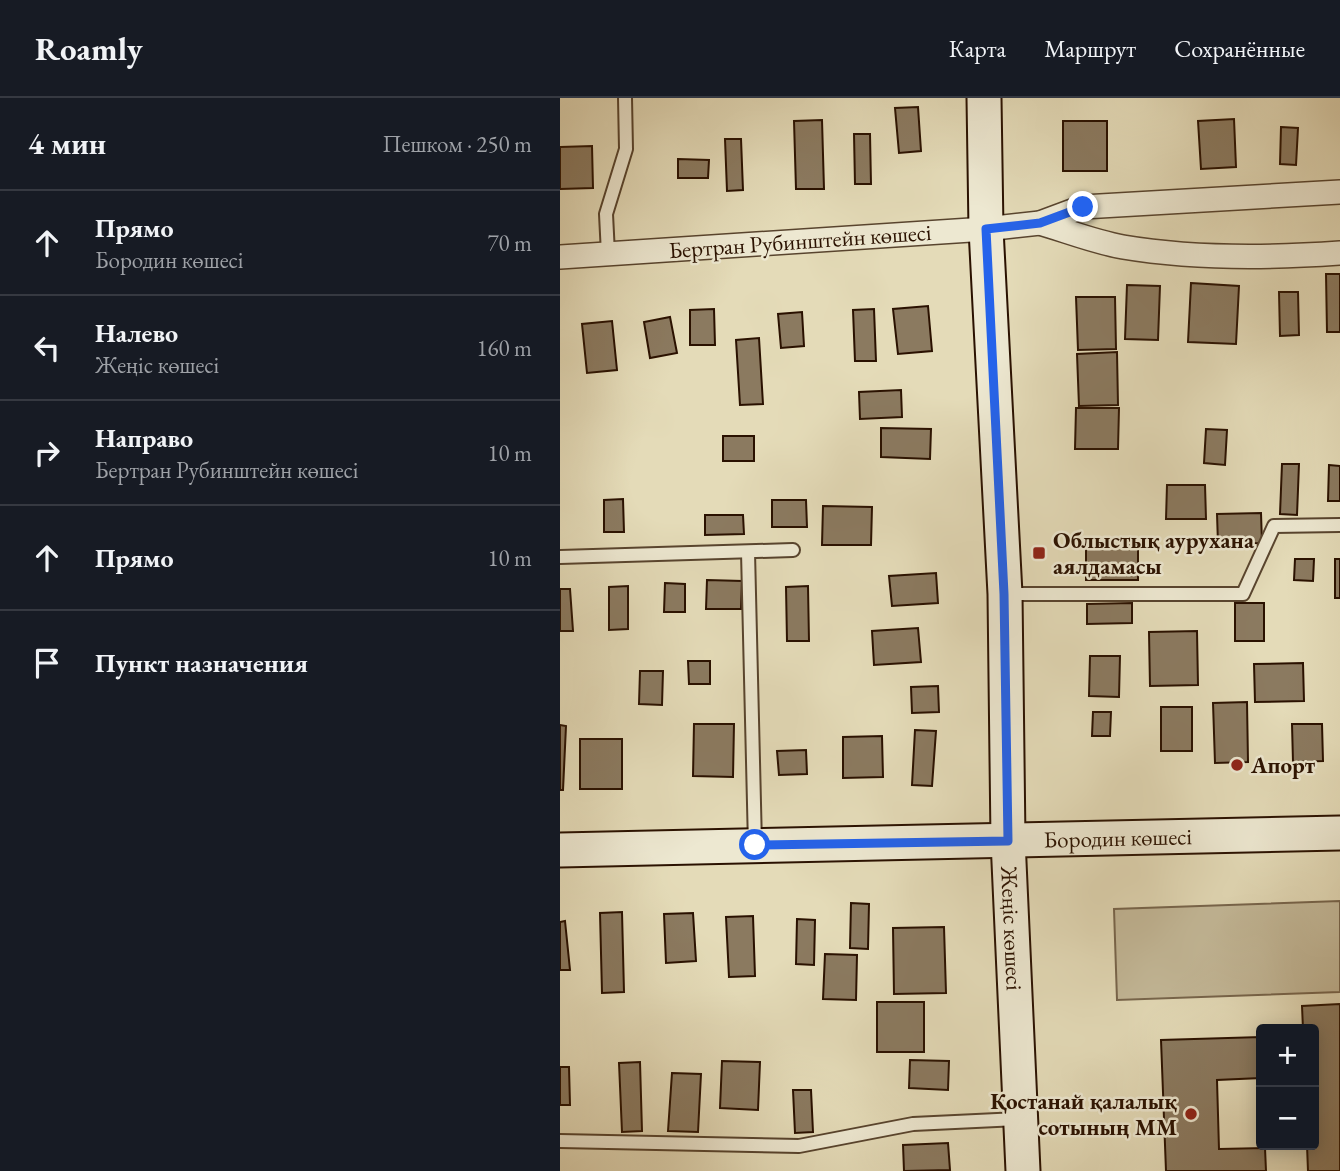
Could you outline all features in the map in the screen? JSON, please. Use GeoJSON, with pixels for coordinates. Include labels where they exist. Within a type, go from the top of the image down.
{"type":"FeatureCollection","features":[{"type":"Feature","properties":{"kind":"street","name":"Жеңіс көшесі"},"geometry":{"type":"LineString","coordinates":[[984,98],[986,229],[1004,594],[1008,841],[1023,1171]]}},
{"type":"Feature","properties":{"kind":"street"},"geometry":{"type":"LineString","coordinates":[[1040,223],[1083,207],[1340,191]]}},
{"type":"Feature","properties":{"kind":"street","name":"Бертран Рубинштейн көшесі"},"geometry":{"type":"LineString","coordinates":[[560,257],[986,229],[1040,223]]}},
{"type":"Feature","properties":{"kind":"street"},"geometry":{"type":"LineString","coordinates":[[1040,223],[1121,246],[1162,252],[1278,257],[1340,253]]}},
{"type":"Feature","properties":{"kind":"street","name":"Бородин көшесі"},"geometry":{"type":"LineString","coordinates":[[560,850],[1340,833]]}},
{"type":"Feature","properties":{"kind":"lane"},"geometry":{"type":"LineString","coordinates":[[608,254],[606,214],[626,149],[625,98]]}},
{"type":"Feature","properties":{"kind":"lane"},"geometry":{"type":"LineString","coordinates":[[1004,594],[1243,594],[1273,527],[1340,525]]}},
{"type":"Feature","properties":{"kind":"lane"},"geometry":{"type":"LineString","coordinates":[[560,557],[793,551]]}},
{"type":"Feature","properties":{"kind":"lane"},"geometry":{"type":"LineString","coordinates":[[748,552],[755,845]]}},
{"type":"Feature","properties":{"kind":"lane"},"geometry":{"type":"LineString","coordinates":[[560,1141],[799,1146],[913,1124],[1020,1119]]}},
{"type":"Feature","properties":{"kind":"shaded area"},"geometry":{"type":"Polygon","coordinates":[[[1340,901],[1340,992],[1117,1000],[1114,909],[1340,901]]]}},
{"type":"Feature","properties":{"kind":"building"},"geometry":{"type":"Polygon","coordinates":[[[918,107],[921,151],[899,153],[895,108],[918,107]]]}},
{"type":"Feature","properties":{"kind":"building"},"geometry":{"type":"Polygon","coordinates":[[[1234,119],[1236,167],[1201,169],[1198,121],[1234,119]]]}},
{"type":"Feature","properties":{"kind":"building"},"geometry":{"type":"Polygon","coordinates":[[[822,120],[824,189],[796,189],[794,121],[822,120]]]}},
{"type":"Feature","properties":{"kind":"building"},"geometry":{"type":"Polygon","coordinates":[[[1063,121],[1107,121],[1107,171],[1063,171],[1063,121]]]}},
{"type":"Feature","properties":{"kind":"building"},"geometry":{"type":"Polygon","coordinates":[[[1281,127],[1298,128],[1296,165],[1280,164],[1281,127]]]}},
{"type":"Feature","properties":{"kind":"building"},"geometry":{"type":"Polygon","coordinates":[[[854,134],[870,134],[871,184],[855,184],[854,134]]]}},
{"type":"Feature","properties":{"kind":"building"},"geometry":{"type":"Polygon","coordinates":[[[725,139],[741,139],[743,190],[727,191],[725,139]]]}},
{"type":"Feature","properties":{"kind":"building"},"geometry":{"type":"Polygon","coordinates":[[[592,146],[593,188],[560,189],[560,147],[592,146]]]}},
{"type":"Feature","properties":{"kind":"building"},"geometry":{"type":"Polygon","coordinates":[[[678,159],[709,160],[708,178],[678,178],[678,159]]]}},
{"type":"Feature","properties":{"kind":"building"},"geometry":{"type":"Polygon","coordinates":[[[1326,274],[1340,274],[1340,332],[1327,332],[1326,274]]]}},
{"type":"Feature","properties":{"kind":"building"},"geometry":{"type":"Polygon","coordinates":[[[1191,283],[1239,286],[1236,344],[1188,342],[1191,283]]]}},
{"type":"Feature","properties":{"kind":"building"},"geometry":{"type":"Polygon","coordinates":[[[1127,285],[1160,286],[1158,340],[1125,339],[1127,285]]]}},
{"type":"Feature","properties":{"kind":"building"},"geometry":{"type":"Polygon","coordinates":[[[1279,292],[1298,292],[1299,335],[1280,336],[1279,292]]]}},
{"type":"Feature","properties":{"kind":"building"},"geometry":{"type":"Polygon","coordinates":[[[1076,297],[1115,297],[1116,349],[1078,350],[1076,297]]]}},
{"type":"Feature","properties":{"kind":"building"},"geometry":{"type":"Polygon","coordinates":[[[928,306],[932,351],[898,354],[893,309],[928,306]]]}},
{"type":"Feature","properties":{"kind":"building"},"geometry":{"type":"Polygon","coordinates":[[[714,309],[715,345],[690,345],[690,310],[714,309]]]}},
{"type":"Feature","properties":{"kind":"building"},"geometry":{"type":"Polygon","coordinates":[[[874,309],[876,361],[855,361],[853,310],[874,309]]]}},
{"type":"Feature","properties":{"kind":"building"},"geometry":{"type":"Polygon","coordinates":[[[802,312],[804,346],[781,348],[778,314],[802,312]]]}},
{"type":"Feature","properties":{"kind":"building"},"geometry":{"type":"Polygon","coordinates":[[[670,317],[677,353],[650,358],[644,322],[670,317]]]}},
{"type":"Feature","properties":{"kind":"building"},"geometry":{"type":"Polygon","coordinates":[[[612,321],[617,370],[587,373],[582,324],[612,321]]]}},
{"type":"Feature","properties":{"kind":"building"},"geometry":{"type":"Polygon","coordinates":[[[759,338],[763,404],[740,405],[736,340],[759,338]]]}},
{"type":"Feature","properties":{"kind":"building"},"geometry":{"type":"Polygon","coordinates":[[[1117,352],[1118,405],[1079,406],[1077,354],[1117,352]]]}},
{"type":"Feature","properties":{"kind":"building"},"geometry":{"type":"Polygon","coordinates":[[[901,390],[902,417],[860,419],[859,392],[901,390]]]}},
{"type":"Feature","properties":{"kind":"building"},"geometry":{"type":"Polygon","coordinates":[[[1076,408],[1119,408],[1118,449],[1075,449],[1076,408]]]}},
{"type":"Feature","properties":{"kind":"building"},"geometry":{"type":"Polygon","coordinates":[[[881,428],[931,429],[930,459],[881,457],[881,428]]]}},
{"type":"Feature","properties":{"kind":"building"},"geometry":{"type":"Polygon","coordinates":[[[1206,429],[1227,430],[1225,465],[1204,463],[1206,429]]]}},
{"type":"Feature","properties":{"kind":"building"},"geometry":{"type":"Polygon","coordinates":[[[723,436],[754,436],[754,461],[723,461],[723,436]]]}},
{"type":"Feature","properties":{"kind":"building"},"geometry":{"type":"Polygon","coordinates":[[[1282,464],[1299,464],[1297,515],[1280,514],[1282,464]]]}},
{"type":"Feature","properties":{"kind":"building"},"geometry":{"type":"Polygon","coordinates":[[[1329,465],[1340,466],[1340,501],[1328,501],[1329,465]]]}},
{"type":"Feature","properties":{"kind":"building"},"geometry":{"type":"Polygon","coordinates":[[[1167,485],[1205,485],[1206,519],[1166,519],[1167,485]]]}},
{"type":"Feature","properties":{"kind":"building"},"geometry":{"type":"Polygon","coordinates":[[[623,499],[624,532],[604,532],[604,500],[623,499]]]}},
{"type":"Feature","properties":{"kind":"building"},"geometry":{"type":"Polygon","coordinates":[[[772,500],[806,500],[807,527],[772,527],[772,500]]]}},
{"type":"Feature","properties":{"kind":"building"},"geometry":{"type":"Polygon","coordinates":[[[823,506],[872,507],[871,545],[822,545],[823,506]]]}},
{"type":"Feature","properties":{"kind":"building"},"geometry":{"type":"Polygon","coordinates":[[[1261,513],[1262,543],[1218,544],[1217,514],[1261,513]]]}},
{"type":"Feature","properties":{"kind":"building"},"geometry":{"type":"Polygon","coordinates":[[[705,515],[743,515],[744,534],[705,535],[705,515]]]}},
{"type":"Feature","properties":{"kind":"building"},"geometry":{"type":"Polygon","coordinates":[[[1086,544],[1138,544],[1138,580],[1086,580],[1086,544]]]}},
{"type":"Feature","properties":{"kind":"building"},"geometry":{"type":"Polygon","coordinates":[[[1295,559],[1314,559],[1313,581],[1294,580],[1295,559]]]}},
{"type":"Feature","properties":{"kind":"building"},"geometry":{"type":"Polygon","coordinates":[[[1335,559],[1340,559],[1340,598],[1335,598],[1335,559]]]}},
{"type":"Feature","properties":{"kind":"building"},"geometry":{"type":"Polygon","coordinates":[[[936,573],[938,603],[892,606],[889,576],[936,573]]]}},
{"type":"Feature","properties":{"kind":"building"},"geometry":{"type":"Polygon","coordinates":[[[707,580],[742,581],[741,609],[706,609],[707,580]]]}},
{"type":"Feature","properties":{"kind":"building"},"geometry":{"type":"Polygon","coordinates":[[[665,583],[685,584],[685,612],[664,612],[665,583]]]}},
{"type":"Feature","properties":{"kind":"building"},"geometry":{"type":"Polygon","coordinates":[[[628,586],[628,629],[609,630],[609,587],[628,586]]]}},
{"type":"Feature","properties":{"kind":"building"},"geometry":{"type":"Polygon","coordinates":[[[808,586],[809,641],[787,641],[786,587],[808,586]]]}},
{"type":"Feature","properties":{"kind":"building"},"geometry":{"type":"Polygon","coordinates":[[[560,589],[570,589],[573,631],[560,631],[560,589]]]}},
{"type":"Feature","properties":{"kind":"building"},"geometry":{"type":"Polygon","coordinates":[[[1132,603],[1132,623],[1087,624],[1087,604],[1132,603]]]}},
{"type":"Feature","properties":{"kind":"building"},"geometry":{"type":"Polygon","coordinates":[[[1235,603],[1264,603],[1264,641],[1235,641],[1235,603]]]}},
{"type":"Feature","properties":{"kind":"building"},"geometry":{"type":"Polygon","coordinates":[[[918,628],[921,662],[874,665],[872,631],[918,628]]]}},
{"type":"Feature","properties":{"kind":"building"},"geometry":{"type":"Polygon","coordinates":[[[1197,631],[1198,685],[1150,686],[1149,632],[1197,631]]]}},
{"type":"Feature","properties":{"kind":"building"},"geometry":{"type":"Polygon","coordinates":[[[1090,656],[1120,656],[1119,697],[1089,696],[1090,656]]]}},
{"type":"Feature","properties":{"kind":"building"},"geometry":{"type":"Polygon","coordinates":[[[688,661],[710,661],[710,684],[689,684],[688,661]]]}},
{"type":"Feature","properties":{"kind":"building"},"geometry":{"type":"Polygon","coordinates":[[[1303,663],[1304,701],[1255,702],[1254,664],[1303,663]]]}},
{"type":"Feature","properties":{"kind":"building"},"geometry":{"type":"Polygon","coordinates":[[[640,671],[663,671],[662,705],[639,704],[640,671]]]}},
{"type":"Feature","properties":{"kind":"building"},"geometry":{"type":"Polygon","coordinates":[[[938,686],[939,712],[912,713],[911,687],[938,686]]]}},
{"type":"Feature","properties":{"kind":"building"},"geometry":{"type":"Polygon","coordinates":[[[1247,702],[1248,762],[1215,763],[1213,703],[1247,702]]]}},
{"type":"Feature","properties":{"kind":"building"},"geometry":{"type":"Polygon","coordinates":[[[1161,707],[1192,707],[1192,751],[1161,751],[1161,707]]]}},
{"type":"Feature","properties":{"kind":"building"},"geometry":{"type":"Polygon","coordinates":[[[1093,712],[1111,712],[1110,736],[1092,736],[1093,712]]]}},
{"type":"Feature","properties":{"kind":"building"},"geometry":{"type":"Polygon","coordinates":[[[694,724],[734,724],[733,777],[693,776],[694,724]]]}},
{"type":"Feature","properties":{"kind":"building"},"geometry":{"type":"Polygon","coordinates":[[[1292,724],[1322,724],[1323,761],[1293,762],[1292,724]]]}},
{"type":"Feature","properties":{"kind":"building"},"geometry":{"type":"Polygon","coordinates":[[[560,725],[566,726],[563,790],[560,790],[560,725]]]}},
{"type":"Feature","properties":{"kind":"building"},"geometry":{"type":"Polygon","coordinates":[[[915,730],[936,731],[932,786],[912,785],[915,730]]]}},
{"type":"Feature","properties":{"kind":"building"},"geometry":{"type":"Polygon","coordinates":[[[882,736],[883,777],[843,778],[843,737],[882,736]]]}},
{"type":"Feature","properties":{"kind":"building"},"geometry":{"type":"Polygon","coordinates":[[[580,739],[622,739],[622,789],[580,789],[580,739]]]}},
{"type":"Feature","properties":{"kind":"building"},"geometry":{"type":"Polygon","coordinates":[[[806,750],[807,774],[779,775],[777,751],[806,750]]]}},
{"type":"Feature","properties":{"kind":"building"},"geometry":{"type":"Polygon","coordinates":[[[851,903],[869,904],[868,949],[850,948],[851,903]]]}},
{"type":"Feature","properties":{"kind":"building"},"geometry":{"type":"Polygon","coordinates":[[[622,912],[624,992],[602,993],[600,913],[622,912]]]}},
{"type":"Feature","properties":{"kind":"building"},"geometry":{"type":"Polygon","coordinates":[[[693,913],[696,961],[666,963],[664,914],[693,913]]]}},
{"type":"Feature","properties":{"kind":"building"},"geometry":{"type":"Polygon","coordinates":[[[753,916],[755,976],[729,977],[726,917],[753,916]]]}},
{"type":"Feature","properties":{"kind":"building"},"geometry":{"type":"Polygon","coordinates":[[[797,919],[815,920],[814,965],[796,964],[797,919]]]}},
{"type":"Feature","properties":{"kind":"building"},"geometry":{"type":"Polygon","coordinates":[[[565,921],[570,970],[560,970],[560,922],[565,921]]]}},
{"type":"Feature","properties":{"kind":"building"},"geometry":{"type":"Polygon","coordinates":[[[944,927],[946,993],[894,994],[893,928],[944,927]]]}},
{"type":"Feature","properties":{"kind":"building"},"geometry":{"type":"Polygon","coordinates":[[[825,954],[857,955],[856,1000],[823,999],[825,954]]]}},
{"type":"Feature","properties":{"kind":"building"},"geometry":{"type":"Polygon","coordinates":[[[877,1002],[924,1002],[924,1052],[877,1052],[877,1002]]]}},
{"type":"Feature","properties":{"kind":"building"},"geometry":{"type":"Polygon","coordinates":[[[1340,1004],[1340,1171],[1308,1171],[1307,1150],[1319,1150],[1319,1024],[1303,1024],[1302,1006],[1340,1004]]]}},
{"type":"Feature","properties":{"kind":"building","name":"Қостанай қалалық сотының ММ"},"geometry":{"type":"Polygon","coordinates":[[[1256,1037],[1256,1078],[1217,1080],[1219,1149],[1265,1150],[1266,1171],[1166,1171],[1161,1040],[1256,1037]]]}},
{"type":"Feature","properties":{"kind":"building"},"geometry":{"type":"Polygon","coordinates":[[[910,1060],[949,1061],[948,1090],[909,1088],[910,1060]]]}},
{"type":"Feature","properties":{"kind":"building"},"geometry":{"type":"Polygon","coordinates":[[[722,1061],[760,1062],[758,1110],[720,1108],[722,1061]]]}},
{"type":"Feature","properties":{"kind":"building"},"geometry":{"type":"Polygon","coordinates":[[[640,1062],[642,1131],[622,1132],[619,1063],[640,1062]]]}},
{"type":"Feature","properties":{"kind":"building"},"geometry":{"type":"Polygon","coordinates":[[[560,1067],[569,1067],[570,1105],[560,1105],[560,1067]]]}},
{"type":"Feature","properties":{"kind":"building"},"geometry":{"type":"Polygon","coordinates":[[[672,1073],[701,1074],[698,1132],[668,1131],[672,1073]]]}},
{"type":"Feature","properties":{"kind":"building"},"geometry":{"type":"Polygon","coordinates":[[[793,1090],[811,1090],[813,1132],[795,1133],[793,1090]]]}},
{"type":"Feature","properties":{"kind":"building"},"geometry":{"type":"Polygon","coordinates":[[[948,1143],[950,1170],[904,1171],[903,1145],[948,1143]]]}},
{"type":"Feature","properties":{"kind":"place","name":"Облыстық аурухана аялдамасы"},"geometry":{"type":"Point","coordinates":[1039,553]}},
{"type":"Feature","properties":{"kind":"place","name":"Апорт"},"geometry":{"type":"Point","coordinates":[1237,765]}},
{"type":"Feature","properties":{"kind":"place","name":"Қостанай қалалық сотының ММ"},"geometry":{"type":"Point","coordinates":[1191,1114]}},
{"type":"Feature","properties":{"kind":"route"},"geometry":{"type":"LineString","coordinates":[[755,845],[1008,841],[1004,594],[986,229],[1040,223],[1083,207]]}}]}
